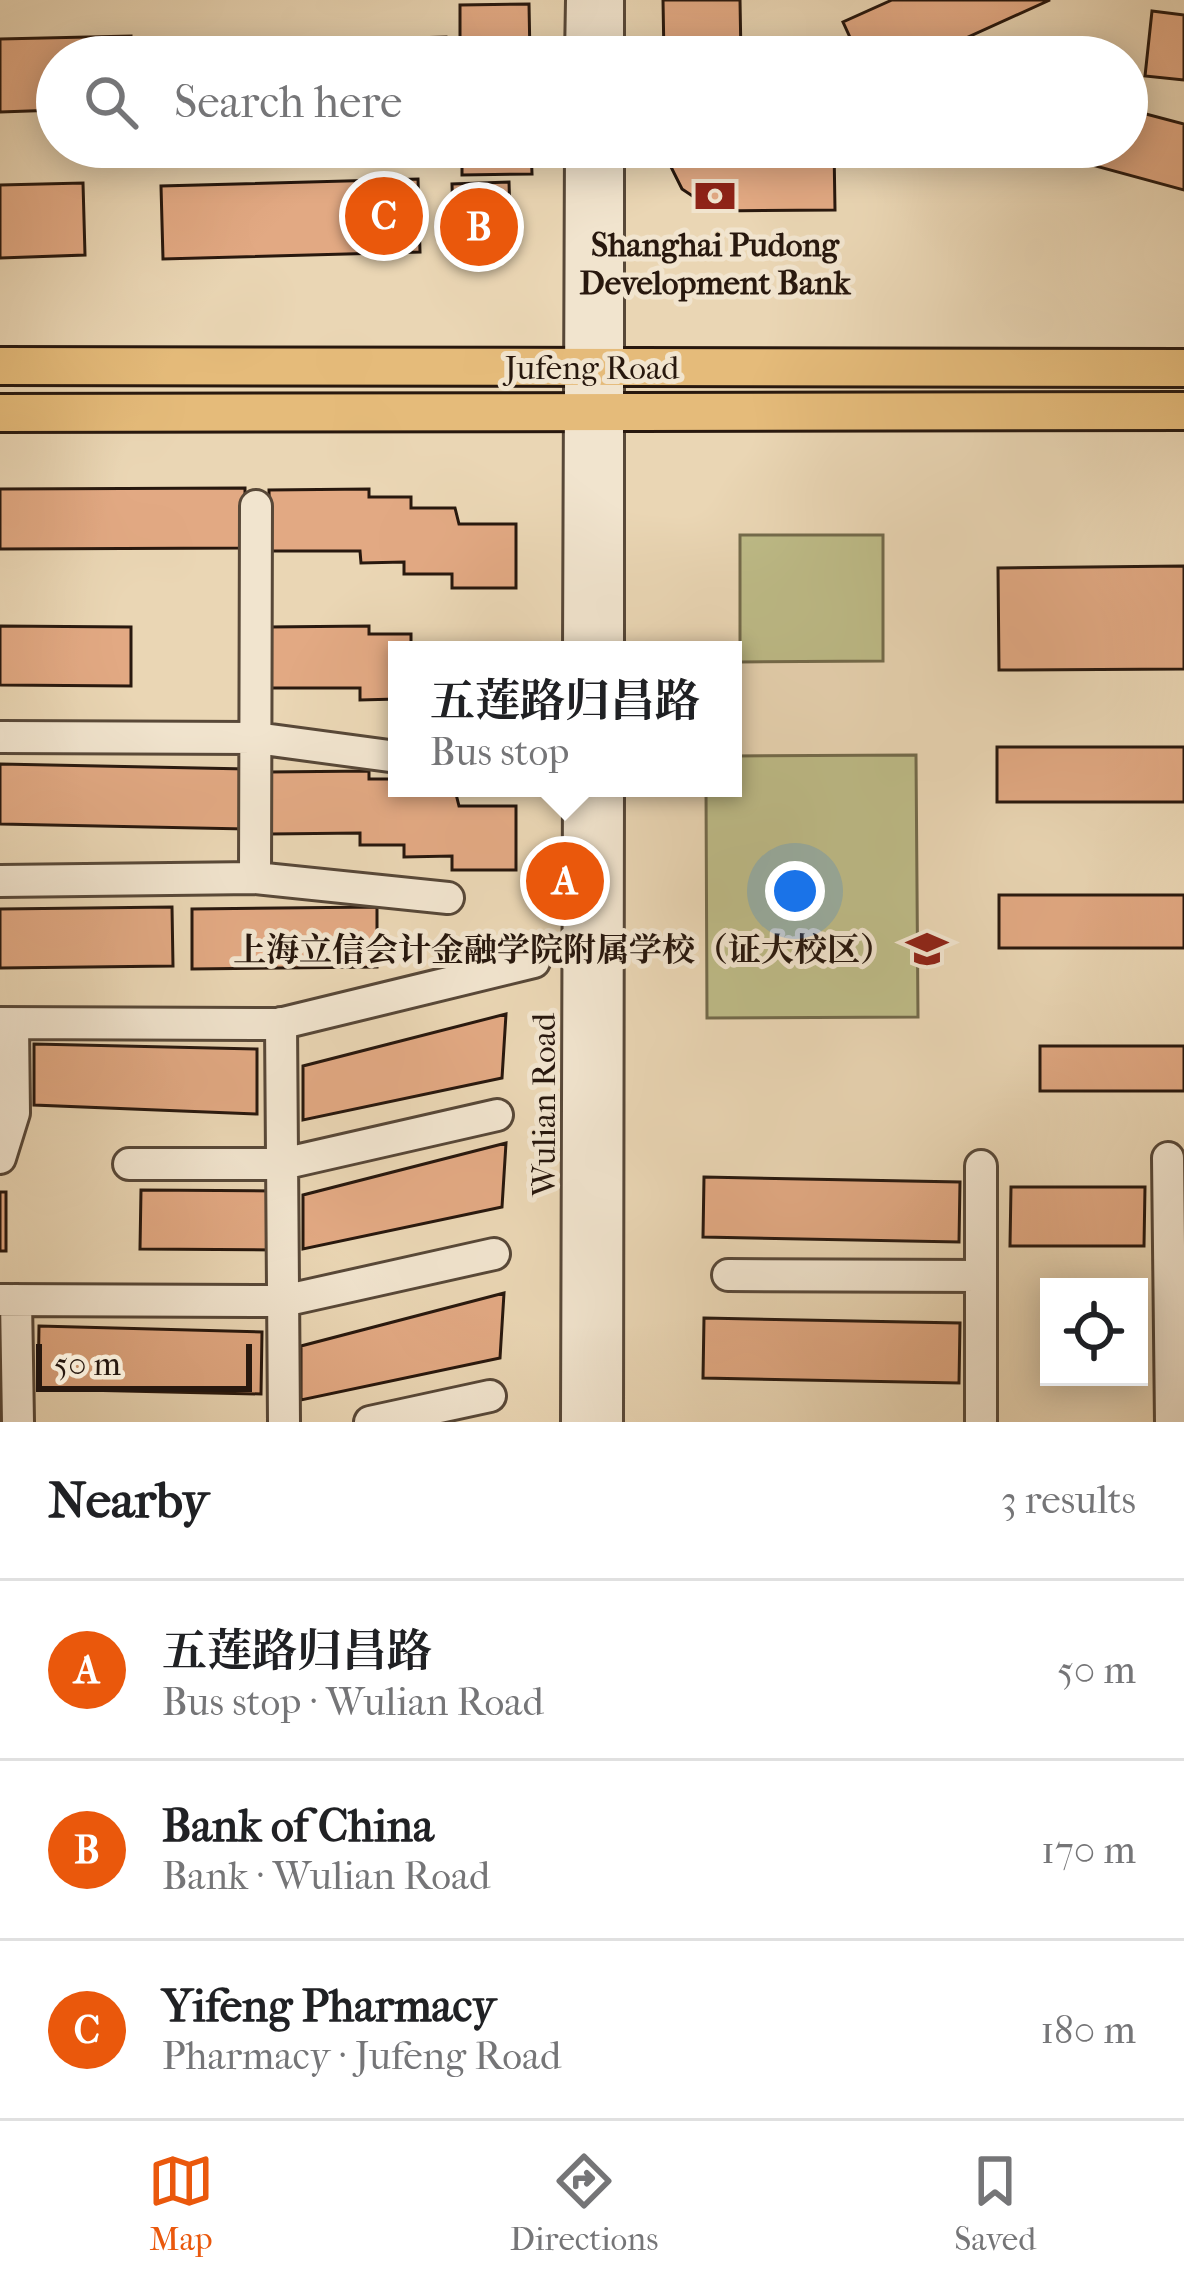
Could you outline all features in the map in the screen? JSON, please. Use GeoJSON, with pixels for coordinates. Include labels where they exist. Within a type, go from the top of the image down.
{"type":"FeatureCollection","features":[{"type":"Feature","properties":{"kind":"main road","name":"Jufeng Road"},"geometry":{"type":"LineString","coordinates":[[0,366],[1184,368]]}},
{"type":"Feature","properties":{"kind":"main road","name":"Jufeng Road"},"geometry":{"type":"LineString","coordinates":[[0,413],[1184,411]]}},
{"type":"Feature","properties":{"kind":"street"},"geometry":{"type":"LineString","coordinates":[[581,36],[582,0]]}},
{"type":"Feature","properties":{"kind":"street"},"geometry":{"type":"LineString","coordinates":[[608,0],[608,36]]}},
{"type":"Feature","properties":{"kind":"street"},"geometry":{"type":"LineString","coordinates":[[581,168],[594,367]]}},
{"type":"Feature","properties":{"kind":"street"},"geometry":{"type":"LineString","coordinates":[[580,641],[607,168]]}},
{"type":"Feature","properties":{"kind":"street"},"geometry":{"type":"LineString","coordinates":[[593,412],[607,641]]}},
{"type":"Feature","properties":{"kind":"street"},"geometry":{"type":"LineString","coordinates":[[255,878],[256,506]]}},
{"type":"Feature","properties":{"kind":"street"},"geometry":{"type":"LineString","coordinates":[[0,737],[256,737],[388,757]]}},
{"type":"Feature","properties":{"kind":"street","name":"Wulian Road"},"geometry":{"type":"LineString","coordinates":[[577,1422],[579,797]]}},
{"type":"Feature","properties":{"kind":"street","name":"Wulian Road"},"geometry":{"type":"LineString","coordinates":[[607,1422],[608,797]]}},
{"type":"Feature","properties":{"kind":"street"},"geometry":{"type":"LineString","coordinates":[[0,881],[255,878],[448,898]]}},
{"type":"Feature","properties":{"kind":"street"},"geometry":{"type":"LineString","coordinates":[[0,1158],[14,1113],[6,1024],[281,1023],[534,962]]}},
{"type":"Feature","properties":{"kind":"street"},"geometry":{"type":"LineString","coordinates":[[281,1023],[284,1422]]}},
{"type":"Feature","properties":{"kind":"street"},"geometry":{"type":"LineString","coordinates":[[129,1164],[282,1164],[496,1115]]}},
{"type":"Feature","properties":{"kind":"street"},"geometry":{"type":"LineString","coordinates":[[1168,1158],[1177,1285],[1171,1422]]}},
{"type":"Feature","properties":{"kind":"street"},"geometry":{"type":"LineString","coordinates":[[981,1166],[981,1422]]}},
{"type":"Feature","properties":{"kind":"street"},"geometry":{"type":"LineString","coordinates":[[18,1422],[8,1300],[283,1301],[494,1254]]}},
{"type":"Feature","properties":{"kind":"street"},"geometry":{"type":"LineString","coordinates":[[728,1275],[981,1276]]}},
{"type":"Feature","properties":{"kind":"street"},"geometry":{"type":"LineString","coordinates":[[370,1422],[490,1396]]}},
{"type":"Feature","properties":{"kind":"shaded area"},"geometry":{"type":"Polygon","coordinates":[[[740,535],[883,535],[883,661],[742,662],[740,535]]]}},
{"type":"Feature","properties":{"kind":"shaded area"},"geometry":{"type":"Polygon","coordinates":[[[916,755],[918,1017],[707,1018],[706,797],[742,797],[742,756],[916,755]]]}},
{"type":"Feature","properties":{"kind":"building"},"geometry":{"type":"Polygon","coordinates":[[[663,0],[740,0],[741,36],[664,36],[663,0]]]}},
{"type":"Feature","properties":{"kind":"building"},"geometry":{"type":"Polygon","coordinates":[[[892,0],[1050,0],[970,36],[849,36],[843,22],[892,0]]]}},
{"type":"Feature","properties":{"kind":"building"},"geometry":{"type":"Polygon","coordinates":[[[529,4],[530,36],[460,36],[460,5],[529,4]]]}},
{"type":"Feature","properties":{"kind":"building"},"geometry":{"type":"Polygon","coordinates":[[[1152,11],[1184,15],[1184,80],[1148,76],[1152,11]]]}},
{"type":"Feature","properties":{"kind":"building"},"geometry":{"type":"Polygon","coordinates":[[[36,38],[36,111],[0,112],[0,39],[36,38]]]}},
{"type":"Feature","properties":{"kind":"building"},"geometry":{"type":"Polygon","coordinates":[[[1148,115],[1184,124],[1184,190],[1103,168],[1148,168],[1148,115]]]}},
{"type":"Feature","properties":{"kind":"building"},"geometry":{"type":"Polygon","coordinates":[[[462,168],[532,168],[532,174],[462,175],[462,168]]]}},
{"type":"Feature","properties":{"kind":"building"},"geometry":{"type":"Polygon","coordinates":[[[672,168],[834,168],[835,210],[715,211],[682,189],[672,168]]]}},
{"type":"Feature","properties":{"kind":"building"},"geometry":{"type":"Polygon","coordinates":[[[418,179],[420,252],[163,259],[161,186],[418,179]]]}},
{"type":"Feature","properties":{"kind":"building"},"geometry":{"type":"Polygon","coordinates":[[[509,182],[510,217],[499,236],[483,251],[454,252],[452,184],[509,182]]]}},
{"type":"Feature","properties":{"kind":"building"},"geometry":{"type":"Polygon","coordinates":[[[83,183],[85,255],[0,258],[0,185],[83,183]]]}},
{"type":"Feature","properties":{"kind":"building"},"geometry":{"type":"Polygon","coordinates":[[[245,488],[245,548],[0,549],[0,489],[245,488]]]}},
{"type":"Feature","properties":{"kind":"building"},"geometry":{"type":"Polygon","coordinates":[[[369,489],[369,497],[411,497],[411,508],[455,508],[459,524],[516,524],[516,588],[452,588],[452,574],[404,574],[404,562],[361,563],[360,551],[270,551],[269,490],[369,489]]]}},
{"type":"Feature","properties":{"kind":"building"},"geometry":{"type":"Polygon","coordinates":[[[1184,566],[1184,669],[999,670],[998,568],[1184,566]]]}},
{"type":"Feature","properties":{"kind":"building"},"geometry":{"type":"Polygon","coordinates":[[[0,626],[131,627],[131,686],[0,685],[0,626]]]}},
{"type":"Feature","properties":{"kind":"building"},"geometry":{"type":"Polygon","coordinates":[[[369,626],[369,634],[411,634],[411,641],[388,641],[388,699],[360,700],[360,688],[269,688],[268,627],[369,626]]]}},
{"type":"Feature","properties":{"kind":"building"},"geometry":{"type":"Polygon","coordinates":[[[997,747],[1184,747],[1184,802],[997,802],[997,747]]]}},
{"type":"Feature","properties":{"kind":"building"},"geometry":{"type":"Polygon","coordinates":[[[0,764],[247,769],[246,829],[0,824],[0,764]]]}},
{"type":"Feature","properties":{"kind":"building"},"geometry":{"type":"Polygon","coordinates":[[[369,771],[369,779],[388,779],[388,797],[457,797],[459,806],[516,806],[516,870],[452,870],[452,856],[404,857],[404,845],[360,845],[360,833],[270,834],[269,772],[369,771]]]}},
{"type":"Feature","properties":{"kind":"building"},"geometry":{"type":"Polygon","coordinates":[[[999,895],[1184,895],[1184,948],[999,948],[999,895]]]}},
{"type":"Feature","properties":{"kind":"building"},"geometry":{"type":"Polygon","coordinates":[[[172,907],[173,966],[0,968],[0,909],[172,907]]]}},
{"type":"Feature","properties":{"kind":"building"},"geometry":{"type":"Polygon","coordinates":[[[377,907],[377,967],[192,969],[192,909],[377,907]]]}},
{"type":"Feature","properties":{"kind":"building"},"geometry":{"type":"Polygon","coordinates":[[[506,1014],[502,1078],[303,1120],[303,1066],[506,1014]]]}},
{"type":"Feature","properties":{"kind":"building"},"geometry":{"type":"Polygon","coordinates":[[[34,1044],[257,1049],[257,1114],[34,1105],[34,1044]]]}},
{"type":"Feature","properties":{"kind":"building"},"geometry":{"type":"Polygon","coordinates":[[[1040,1046],[1184,1046],[1184,1091],[1040,1091],[1040,1046]]]}},
{"type":"Feature","properties":{"kind":"building"},"geometry":{"type":"Polygon","coordinates":[[[506,1143],[502,1207],[303,1249],[303,1195],[506,1143]]]}},
{"type":"Feature","properties":{"kind":"building"},"geometry":{"type":"Polygon","coordinates":[[[704,1177],[960,1182],[959,1242],[703,1237],[704,1177]]]}},
{"type":"Feature","properties":{"kind":"building"},"geometry":{"type":"Polygon","coordinates":[[[1011,1187],[1145,1187],[1144,1246],[1010,1246],[1011,1187]]]}},
{"type":"Feature","properties":{"kind":"building"},"geometry":{"type":"Polygon","coordinates":[[[141,1190],[275,1191],[274,1250],[140,1249],[141,1190]]]}},
{"type":"Feature","properties":{"kind":"building"},"geometry":{"type":"Polygon","coordinates":[[[0,1192],[6,1192],[6,1251],[0,1251],[0,1192]]]}},
{"type":"Feature","properties":{"kind":"building"},"geometry":{"type":"Polygon","coordinates":[[[504,1293],[500,1358],[301,1400],[301,1346],[504,1293]]]}},
{"type":"Feature","properties":{"kind":"building"},"geometry":{"type":"Polygon","coordinates":[[[704,1318],[960,1323],[959,1383],[703,1378],[704,1318]]]}},
{"type":"Feature","properties":{"kind":"building"},"geometry":{"type":"Polygon","coordinates":[[[39,1326],[262,1332],[261,1394],[38,1389],[39,1326]]]}},
{"type":"Feature","properties":{"kind":"place","name":"Shanghai Pudong Development Bank"},"geometry":{"type":"Point","coordinates":[715,196]}},
{"type":"Feature","properties":{"kind":"place","name":"Yifeng Pharmacy"},"geometry":{"type":"Point","coordinates":[384,216]}},
{"type":"Feature","properties":{"kind":"place","name":"Bank of China"},"geometry":{"type":"Point","coordinates":[479,227]}},
{"type":"Feature","properties":{"kind":"place","name":"五莲路归昌路"},"geometry":{"type":"Point","coordinates":[565,881]}},
{"type":"Feature","properties":{"kind":"place","name":"上海立信会计金融学院附属学校（证大校区）"},"geometry":{"type":"Point","coordinates":[927,949]}}]}
